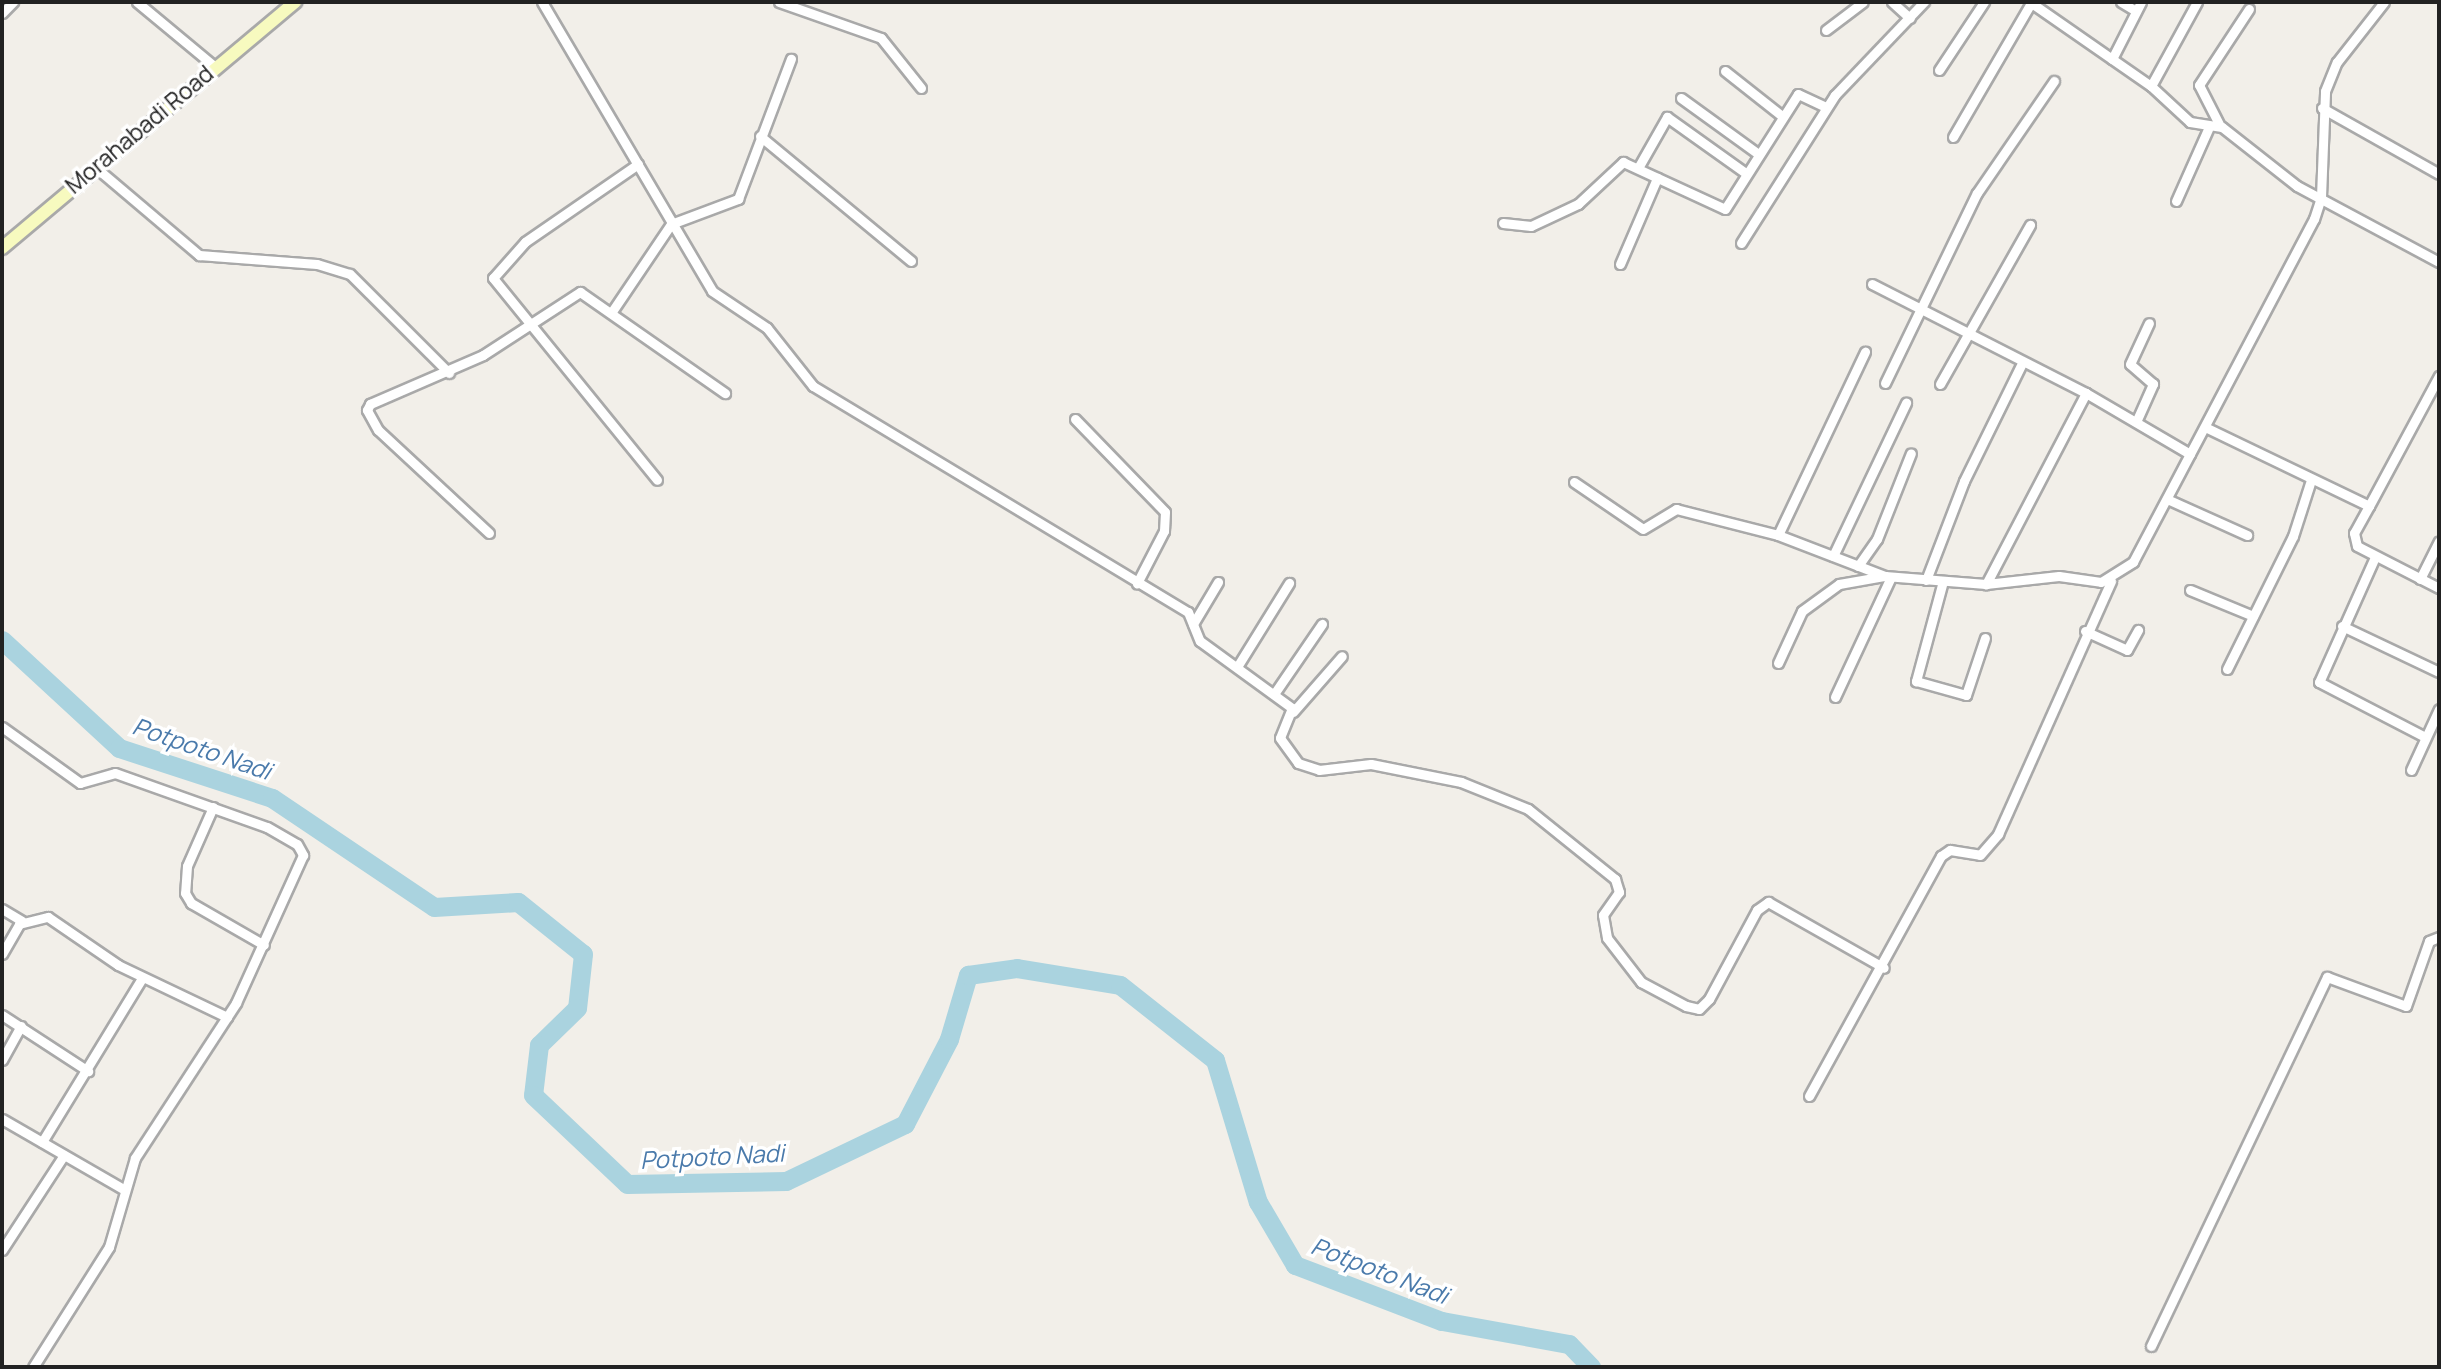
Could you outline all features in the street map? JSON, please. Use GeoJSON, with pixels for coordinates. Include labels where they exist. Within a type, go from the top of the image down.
{"type":"FeatureCollection","features":[{"type":"Feature","properties":{"kind":"main road","name":"Morahabadi Road"},"geometry":{"type":"LineString","coordinates":[[2,248],[93,166],[295,2]]}},
{"type":"Feature","properties":{"kind":"street"},"geometry":{"type":"LineString","coordinates":[[2,13],[13,2]]}},
{"type":"Feature","properties":{"kind":"street"},"geometry":{"type":"LineString","coordinates":[[136,2],[214,66]]}},
{"type":"Feature","properties":{"kind":"street"},"geometry":{"type":"LineString","coordinates":[[779,2],[881,38],[921,88]]}},
{"type":"Feature","properties":{"kind":"street"},"geometry":{"type":"LineString","coordinates":[[1826,30],[1863,2]]}},
{"type":"Feature","properties":{"kind":"street"},"geometry":{"type":"LineString","coordinates":[[1892,2],[1910,18]]}},
{"type":"Feature","properties":{"kind":"street"},"geometry":{"type":"LineString","coordinates":[[1741,243],[1826,107],[1924,2]]}},
{"type":"Feature","properties":{"kind":"street"},"geometry":{"type":"LineString","coordinates":[[1939,70],[1984,2]]}},
{"type":"Feature","properties":{"kind":"street"},"geometry":{"type":"LineString","coordinates":[[1953,137],[2030,2],[2151,86],[2190,122],[2208,130],[2220,126]]}},
{"type":"Feature","properties":{"kind":"street"},"geometry":{"type":"LineString","coordinates":[[2121,2],[2136,11]]}},
{"type":"Feature","properties":{"kind":"street"},"geometry":{"type":"LineString","coordinates":[[2112,59],[2141,2]]}},
{"type":"Feature","properties":{"kind":"street"},"geometry":{"type":"LineString","coordinates":[[2151,86],[2197,2]]}},
{"type":"Feature","properties":{"kind":"street"},"geometry":{"type":"LineString","coordinates":[[1809,1096],[1884,968],[1941,856],[1950,850],[1984,853],[2010,811],[2085,631],[2111,581],[2133,562],[2205,427],[2321,197],[2322,108],[2337,62],[2384,2]]}},
{"type":"Feature","properties":{"kind":"street"},"geometry":{"type":"LineString","coordinates":[[543,4],[705,283],[767,328],[813,386],[1188,612],[1200,641],[1274,694],[1293,712]]}},
{"type":"Feature","properties":{"kind":"street"},"geometry":{"type":"LineString","coordinates":[[2249,9],[2199,85],[2220,126],[2286,178],[2439,262]]}},
{"type":"Feature","properties":{"kind":"street"},"geometry":{"type":"LineString","coordinates":[[611,313],[671,224],[738,199],[791,59]]}},
{"type":"Feature","properties":{"kind":"street"},"geometry":{"type":"LineString","coordinates":[[1725,71],[1782,116]]}},
{"type":"Feature","properties":{"kind":"street"},"geometry":{"type":"LineString","coordinates":[[1885,383],[1985,179],[2054,81]]}},
{"type":"Feature","properties":{"kind":"street"},"geometry":{"type":"LineString","coordinates":[[1503,223],[1531,226],[1586,198],[1617,163],[1638,168],[1720,210],[1801,92],[1826,107]]}},
{"type":"Feature","properties":{"kind":"street"},"geometry":{"type":"LineString","coordinates":[[1681,98],[1757,153]]}},
{"type":"Feature","properties":{"kind":"street"},"geometry":{"type":"LineString","coordinates":[[2322,108],[2439,174]]}},
{"type":"Feature","properties":{"kind":"street"},"geometry":{"type":"LineString","coordinates":[[1638,168],[1667,117],[1744,172]]}},
{"type":"Feature","properties":{"kind":"street"},"geometry":{"type":"LineString","coordinates":[[2176,201],[2208,130]]}},
{"type":"Feature","properties":{"kind":"street"},"geometry":{"type":"LineString","coordinates":[[760,136],[911,261]]}},
{"type":"Feature","properties":{"kind":"street"},"geometry":{"type":"LineString","coordinates":[[638,164],[544,227],[495,270],[494,285],[528,329],[600,405],[657,480]]}},
{"type":"Feature","properties":{"kind":"street"},"geometry":{"type":"LineString","coordinates":[[93,166],[199,255],[317,264],[351,274],[449,373]]}},
{"type":"Feature","properties":{"kind":"street"},"geometry":{"type":"LineString","coordinates":[[1620,264],[1657,178]]}},
{"type":"Feature","properties":{"kind":"street"},"geometry":{"type":"LineString","coordinates":[[1940,384],[2030,225]]}},
{"type":"Feature","properties":{"kind":"street"},"geometry":{"type":"LineString","coordinates":[[1872,284],[2022,363],[2086,393],[2190,454]]}},
{"type":"Feature","properties":{"kind":"street"},"geometry":{"type":"LineString","coordinates":[[489,533],[378,430],[367,410],[384,394],[449,373],[528,329],[573,292],[611,313],[725,393]]}},
{"type":"Feature","properties":{"kind":"street"},"geometry":{"type":"LineString","coordinates":[[2136,422],[2153,384],[2130,364],[2150,323]]}},
{"type":"Feature","properties":{"kind":"street"},"geometry":{"type":"LineString","coordinates":[[1778,535],[1865,352]]}},
{"type":"Feature","properties":{"kind":"street"},"geometry":{"type":"LineString","coordinates":[[1926,580],[1964,481],[2022,363]]}},
{"type":"Feature","properties":{"kind":"street"},"geometry":{"type":"LineString","coordinates":[[2439,376],[2369,506],[2354,542],[2375,557],[2439,588]]}},
{"type":"Feature","properties":{"kind":"street"},"geometry":{"type":"LineString","coordinates":[[1986,584],[2086,393]]}},
{"type":"Feature","properties":{"kind":"street"},"geometry":{"type":"LineString","coordinates":[[1833,556],[1906,404]]}},
{"type":"Feature","properties":{"kind":"street"},"geometry":{"type":"LineString","coordinates":[[1075,419],[1165,512],[1164,531],[1137,583]]}},
{"type":"Feature","properties":{"kind":"street"},"geometry":{"type":"LineString","coordinates":[[2205,427],[2369,506]]}},
{"type":"Feature","properties":{"kind":"street"},"geometry":{"type":"LineString","coordinates":[[1858,566],[1877,538],[1910,453]]}},
{"type":"Feature","properties":{"kind":"street"},"geometry":{"type":"LineString","coordinates":[[2227,669],[2297,527],[2311,480]]}},
{"type":"Feature","properties":{"kind":"street"},"geometry":{"type":"LineString","coordinates":[[1574,482],[1643,529],[1670,509],[1778,535],[1888,576],[1986,584],[2059,576],[2111,581]]}},
{"type":"Feature","properties":{"kind":"street"},"geometry":{"type":"LineString","coordinates":[[2167,499],[2247,535]]}},
{"type":"Feature","properties":{"kind":"street"},"geometry":{"type":"LineString","coordinates":[[2420,579],[2439,541]]}},
{"type":"Feature","properties":{"kind":"street"},"geometry":{"type":"LineString","coordinates":[[2375,557],[2342,625],[2319,682],[2425,737]]}},
{"type":"Feature","properties":{"kind":"street"},"geometry":{"type":"LineString","coordinates":[[1778,663],[1796,618],[1829,588],[1888,576]]}},
{"type":"Feature","properties":{"kind":"street"},"geometry":{"type":"LineString","coordinates":[[1835,697],[1888,576]]}},
{"type":"Feature","properties":{"kind":"street"},"geometry":{"type":"LineString","coordinates":[[1943,581],[1916,681],[1966,695],[1985,638]]}},
{"type":"Feature","properties":{"kind":"street"},"geometry":{"type":"LineString","coordinates":[[1193,624],[1218,582]]}},
{"type":"Feature","properties":{"kind":"street"},"geometry":{"type":"LineString","coordinates":[[1237,667],[1289,583]]}},
{"type":"Feature","properties":{"kind":"street"},"geometry":{"type":"LineString","coordinates":[[2190,590],[2253,616]]}},
{"type":"Feature","properties":{"kind":"street"},"geometry":{"type":"LineString","coordinates":[[1274,694],[1322,624]]}},
{"type":"Feature","properties":{"kind":"street"},"geometry":{"type":"LineString","coordinates":[[2342,625],[2439,672]]}},
{"type":"Feature","properties":{"kind":"street"},"geometry":{"type":"LineString","coordinates":[[2085,631],[2127,649],[2138,630]]}},
{"type":"Feature","properties":{"kind":"street"},"geometry":{"type":"LineString","coordinates":[[1342,656],[1293,712],[1281,742],[1305,767],[1371,764],[1461,782],[1528,809],[1615,879],[1619,892],[1603,915],[1607,938],[1641,982],[1686,1006],[1699,1009],[1709,999],[1757,910],[1768,902],[1884,968]]}},
{"type":"Feature","properties":{"kind":"street"},"geometry":{"type":"LineString","coordinates":[[2411,770],[2439,709]]}},
{"type":"Feature","properties":{"kind":"street"},"geometry":{"type":"LineString","coordinates":[[2,727],[80,783],[115,773],[285,835],[303,855],[264,945],[227,1017],[135,1158],[123,1189],[109,1247],[33,1367]]}},
{"type":"Feature","properties":{"kind":"street"},"geometry":{"type":"LineString","coordinates":[[214,807],[187,866],[185,893],[191,903],[264,945]]}},
{"type":"Feature","properties":{"kind":"street"},"geometry":{"type":"LineString","coordinates":[[2,909],[22,921],[48,917],[142,978],[227,1017]]}},
{"type":"Feature","properties":{"kind":"street"},"geometry":{"type":"LineString","coordinates":[[2,954],[22,921]]}},
{"type":"Feature","properties":{"kind":"street"},"geometry":{"type":"LineString","coordinates":[[2151,1346],[2327,977],[2406,1006],[2428,941],[2439,937]]}},
{"type":"Feature","properties":{"kind":"street"},"geometry":{"type":"LineString","coordinates":[[42,1142],[88,1071],[142,978]]}},
{"type":"Feature","properties":{"kind":"street"},"geometry":{"type":"LineString","coordinates":[[2,1015],[88,1071]]}},
{"type":"Feature","properties":{"kind":"street"},"geometry":{"type":"LineString","coordinates":[[2,1060],[21,1026]]}},
{"type":"Feature","properties":{"kind":"street"},"geometry":{"type":"LineString","coordinates":[[2,1119],[123,1189]]}},
{"type":"Feature","properties":{"kind":"street"},"geometry":{"type":"LineString","coordinates":[[2,1250],[64,1155]]}},
{"type":"Feature","properties":{"kind":"waterway","name":"Potpoto Nadi"},"geometry":{"type":"LineString","coordinates":[[2,640],[119,748],[272,798],[434,907],[518,902],[583,954],[577,1008],[539,1045],[533,1095],[627,1184],[786,1181],[905,1124],[949,1039],[968,975],[1017,968],[1120,985],[1215,1060],[1258,1202],[1295,1265],[1442,1321],[1569,1344],[1591,1367]]}}]}
